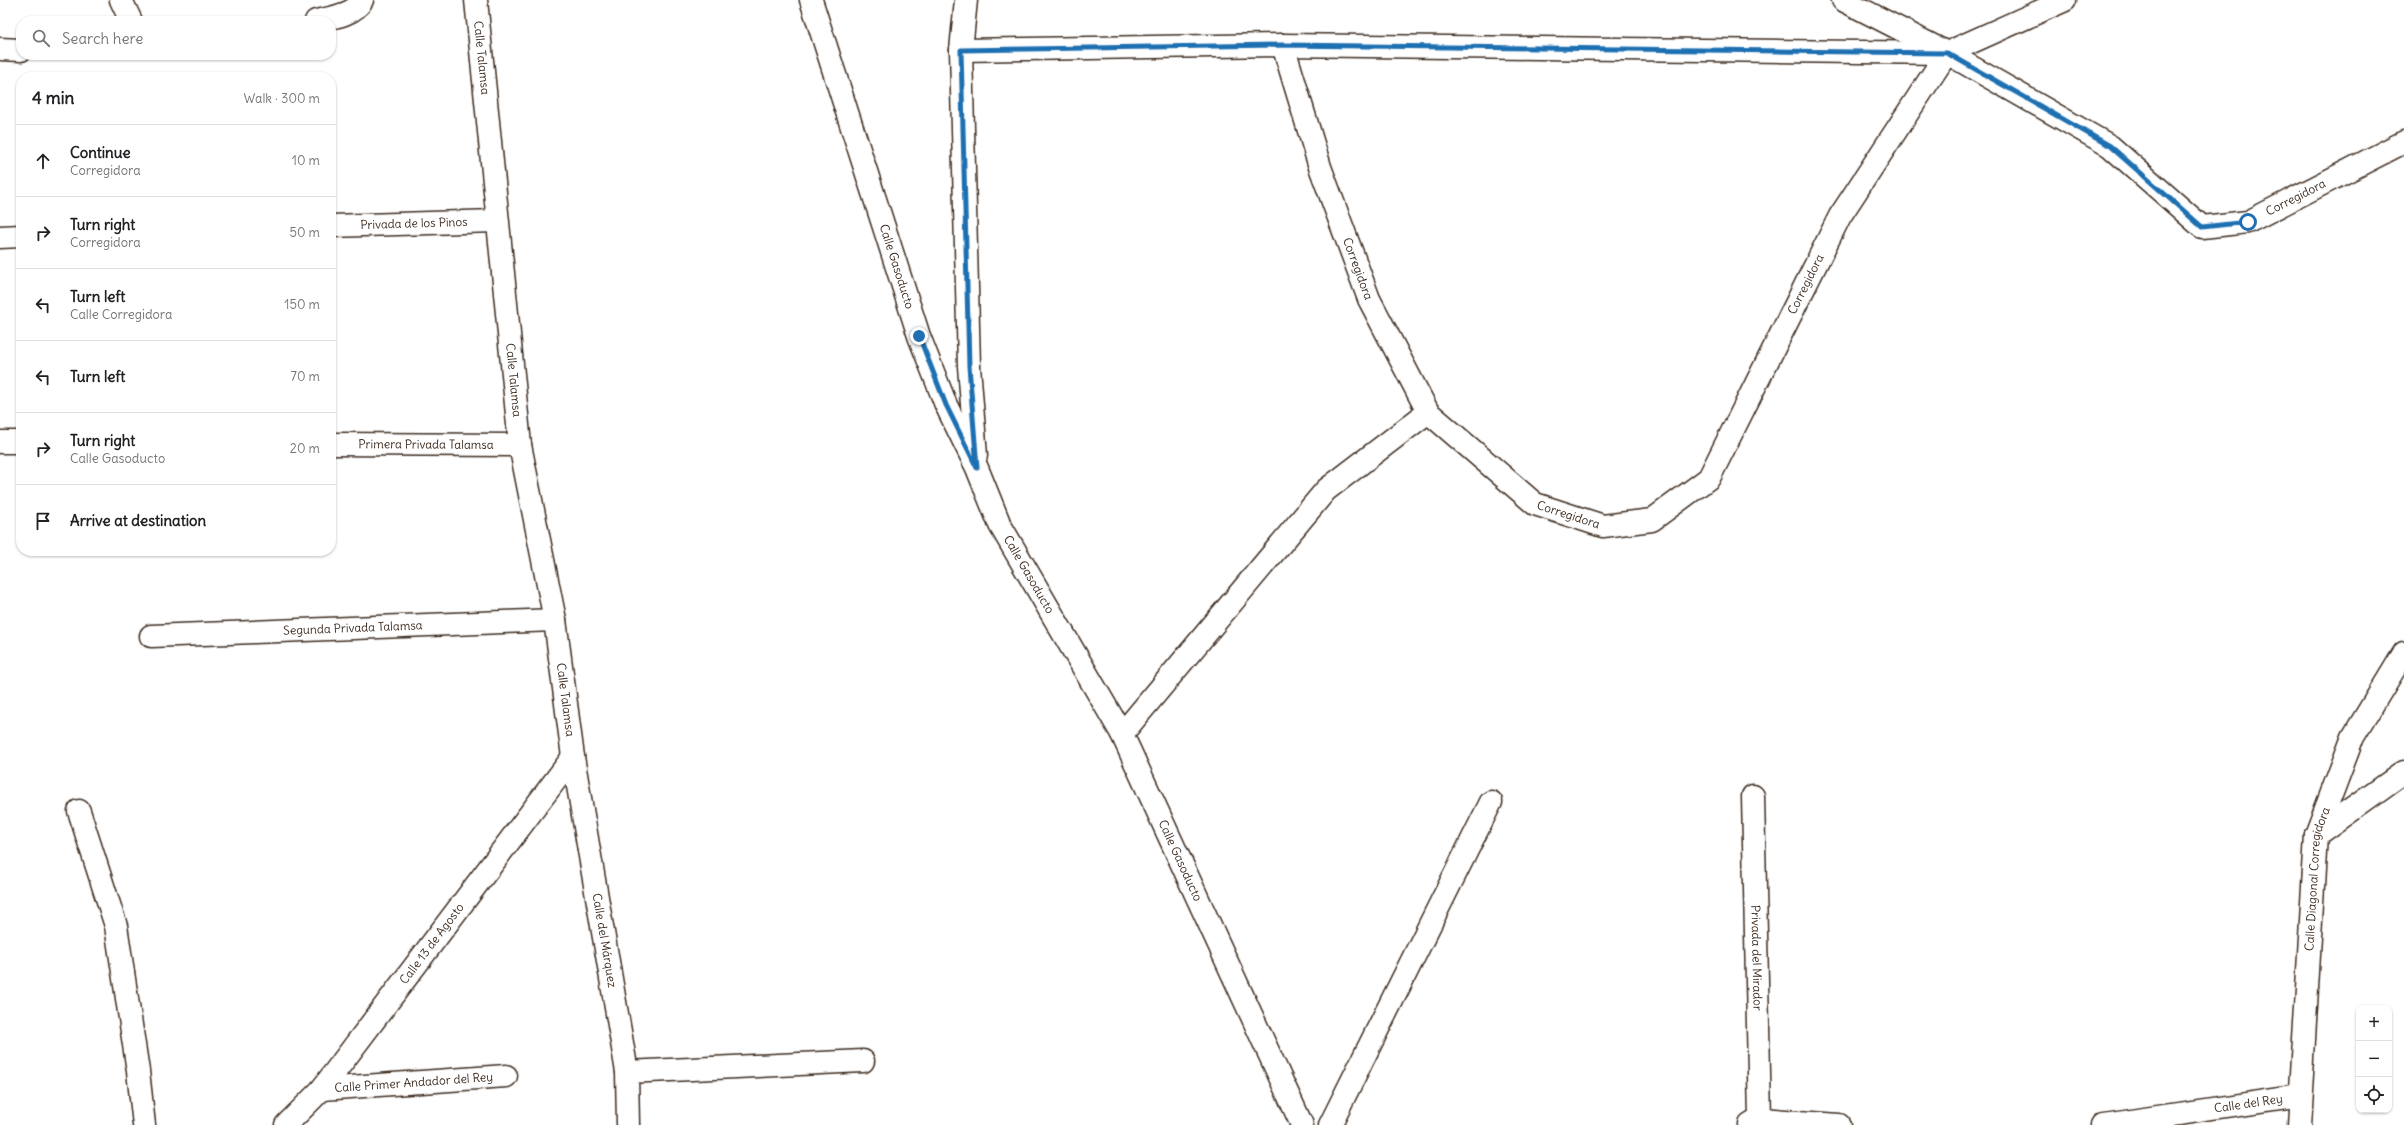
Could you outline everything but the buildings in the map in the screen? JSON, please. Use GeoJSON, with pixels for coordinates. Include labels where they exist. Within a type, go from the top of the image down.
{"type":"FeatureCollection","features":[{"type":"Feature","properties":{"kind":"street"},"geometry":{"type":"LineString","coordinates":[[121,0],[129,16]]}},
{"type":"Feature","properties":{"kind":"street","name":"Calle Talamsa"},"geometry":{"type":"LineString","coordinates":[[476,0],[496,221],[520,445],[555,620],[573,757]]}},
{"type":"Feature","properties":{"kind":"street","name":"Calle Gasoducto"},"geometry":{"type":"LineString","coordinates":[[812,0],[919,336],[946,405],[977,468],[1000,525],[1122,734],[1302,1125]]}},
{"type":"Feature","properties":{"kind":"street"},"geometry":{"type":"LineString","coordinates":[[966,0],[961,50],[969,366],[977,468]]}},
{"type":"Feature","properties":{"kind":"street","name":"Corregidora"},"geometry":{"type":"LineString","coordinates":[[1843,0],[1947,53],[2110,146],[2202,227],[2248,222],[2404,142]]}},
{"type":"Feature","properties":{"kind":"street"},"geometry":{"type":"LineString","coordinates":[[961,50],[1283,45],[1947,53],[2065,0]]}},
{"type":"Feature","properties":{"kind":"street"},"geometry":{"type":"LineString","coordinates":[[336,17],[361,3]]}},
{"type":"Feature","properties":{"kind":"street","name":"Corregidora"},"geometry":{"type":"LineString","coordinates":[[1283,45],[1320,167],[1369,299],[1428,412],[1535,504],[1604,526],[1652,520],[1709,478],[1840,216],[1947,53]]}},
{"type":"Feature","properties":{"kind":"street"},"geometry":{"type":"LineString","coordinates":[[0,49],[16,50]]}},
{"type":"Feature","properties":{"kind":"street","name":"Privada de los Pinos"},"geometry":{"type":"LineString","coordinates":[[336,226],[496,221]]}},
{"type":"Feature","properties":{"kind":"street"},"geometry":{"type":"LineString","coordinates":[[0,237],[16,236]]}},
{"type":"Feature","properties":{"kind":"street"},"geometry":{"type":"LineString","coordinates":[[1122,734],[1326,490],[1428,412]]}},
{"type":"Feature","properties":{"kind":"street"},"geometry":{"type":"LineString","coordinates":[[0,442],[16,442]]}},
{"type":"Feature","properties":{"kind":"street","name":"Primera Privada Talamsa"},"geometry":{"type":"LineString","coordinates":[[336,444],[520,445]]}},
{"type":"Feature","properties":{"kind":"street","name":"Segunda Privada Talamsa"},"geometry":{"type":"LineString","coordinates":[[151,636],[555,620]]}},
{"type":"Feature","properties":{"kind":"street","name":"Calle Diagonal Corregidora"},"geometry":{"type":"LineString","coordinates":[[2299,1125],[2316,835],[2353,737],[2404,653]]}},
{"type":"Feature","properties":{"kind":"street","name":"Calle del Márquez"},"geometry":{"type":"LineString","coordinates":[[573,757],[627,1072],[628,1125]]}},
{"type":"Feature","properties":{"kind":"street","name":"Calle 13 de Agosto"},"geometry":{"type":"LineString","coordinates":[[286,1125],[322,1089],[573,757]]}},
{"type":"Feature","properties":{"kind":"street"},"geometry":{"type":"LineString","coordinates":[[2316,835],[2404,772]]}},
{"type":"Feature","properties":{"kind":"street","name":"Privada del Mirador"},"geometry":{"type":"LineString","coordinates":[[1753,796],[1755,1122]]}},
{"type":"Feature","properties":{"kind":"street"},"geometry":{"type":"LineString","coordinates":[[1330,1125],[1491,802]]}},
{"type":"Feature","properties":{"kind":"street"},"geometry":{"type":"LineString","coordinates":[[79,811],[116,926],[138,1071],[144,1125]]}},
{"type":"Feature","properties":{"kind":"street"},"geometry":{"type":"LineString","coordinates":[[627,1072],[863,1061]]}},
{"type":"Feature","properties":{"kind":"street","name":"Calle Primer Andador del Rey"},"geometry":{"type":"LineString","coordinates":[[322,1089],[506,1076]]}},
{"type":"Feature","properties":{"kind":"street","name":"Calle del Rey"},"geometry":{"type":"LineString","coordinates":[[2103,1125],[2300,1096]]}},
{"type":"Feature","properties":{"kind":"street"},"geometry":{"type":"LineString","coordinates":[[1755,1122],[1839,1125]]}},
{"type":"Feature","properties":{"kind":"route"},"geometry":{"type":"LineString","coordinates":[[919,336],[946,405],[977,468],[969,366],[961,50],[1283,45],[1947,53],[2110,146],[2202,227],[2248,222]]}}]}
